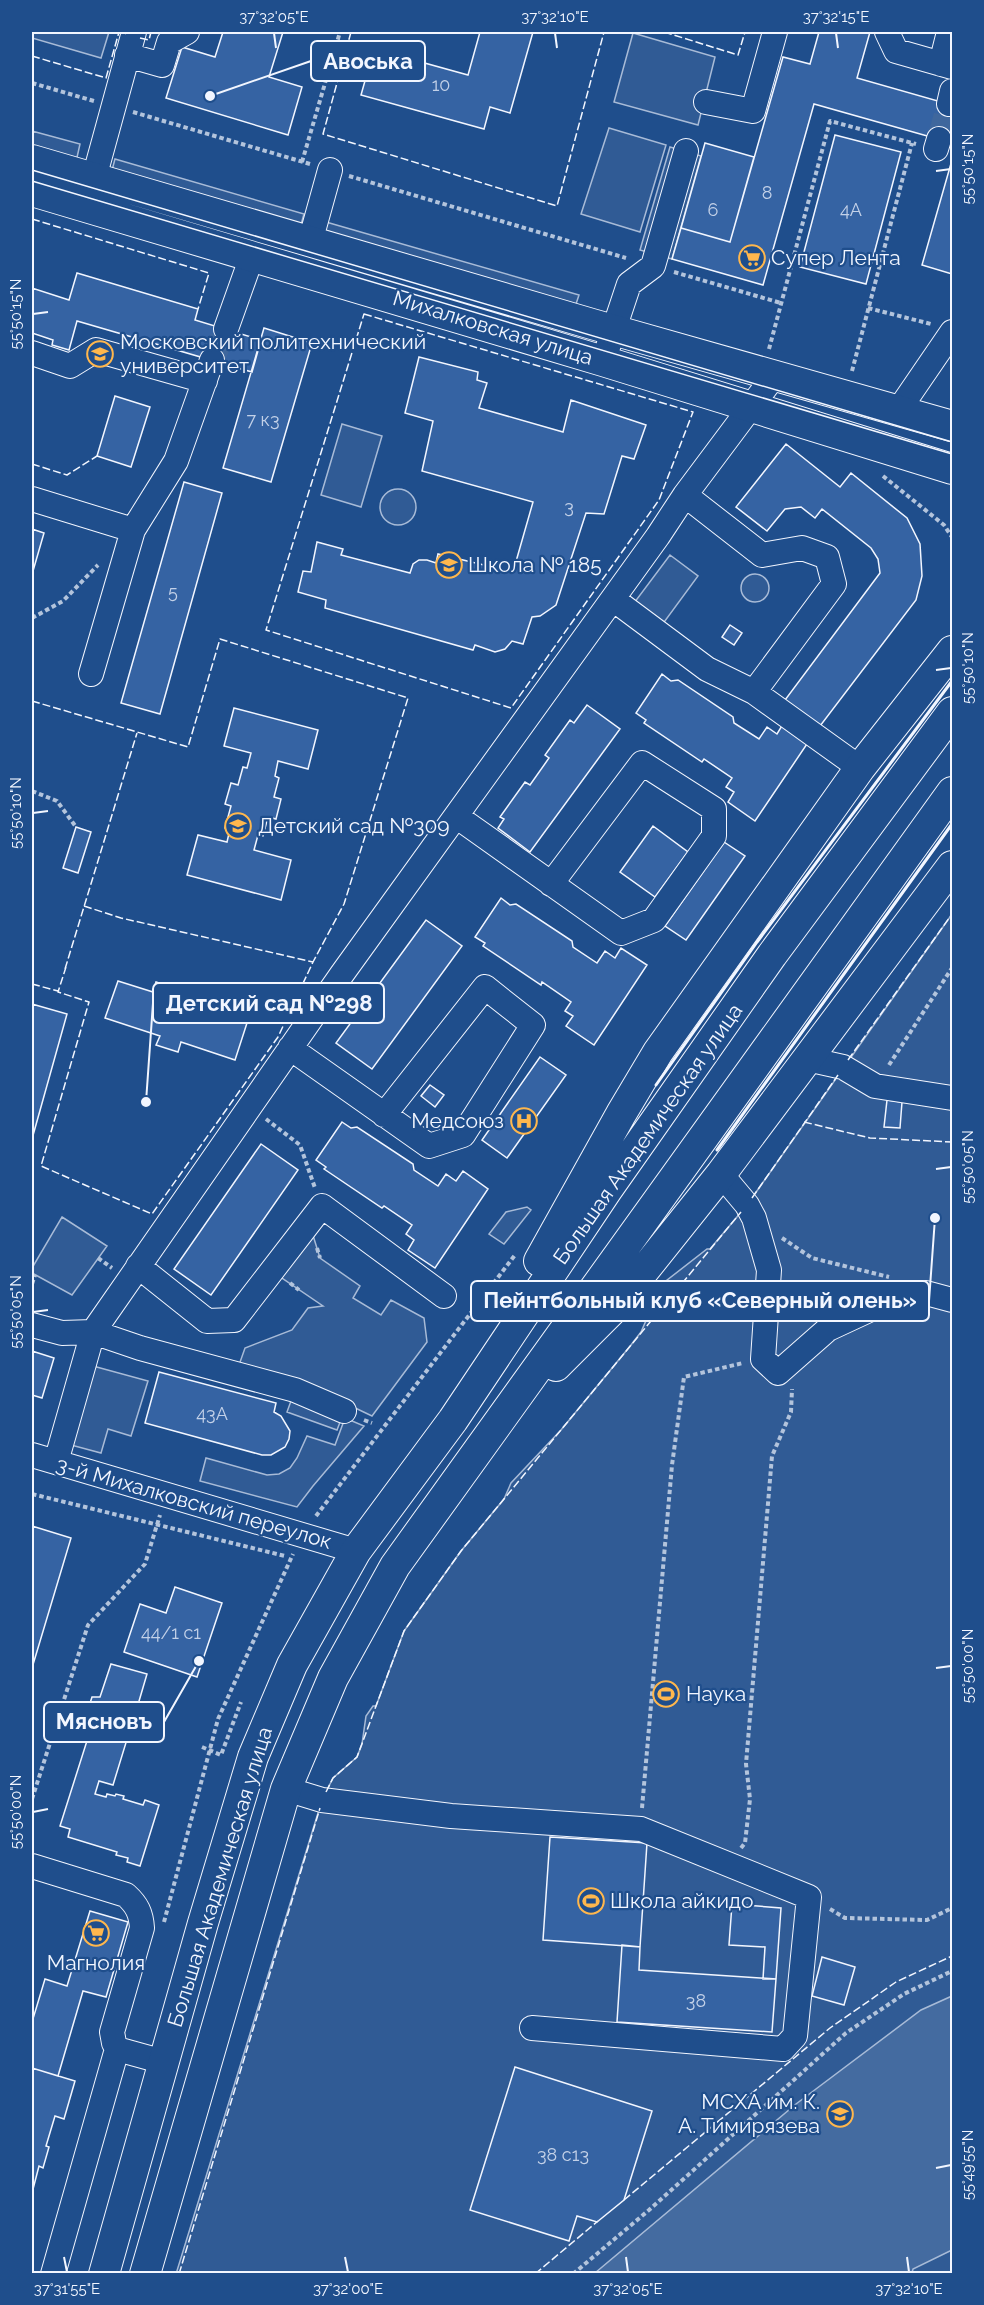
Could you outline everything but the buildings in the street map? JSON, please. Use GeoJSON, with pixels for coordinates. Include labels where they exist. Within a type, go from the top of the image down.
{"type":"FeatureCollection","features":[{"type":"Feature","properties":{"kind":"main road","name":"Михалковская улица"},"geometry":{"type":"LineString","coordinates":[[32,160],[614,330],[777,365],[898,411],[952,426]]}},
{"type":"Feature","properties":{"kind":"main road","name":"Михалковская улица"},"geometry":{"type":"LineString","coordinates":[[32,191],[603,361],[952,469]]}},
{"type":"Feature","properties":{"kind":"main road"},"geometry":{"type":"LineString","coordinates":[[453,1420],[558,1225],[658,1052],[860,768],[952,651]]}},
{"type":"Feature","properties":{"kind":"main road","name":"Большая Академическая улица"},"geometry":{"type":"LineString","coordinates":[[104,2274],[253,1757],[292,1665],[356,1551],[453,1420],[607,1190],[758,975],[952,712]]}},
{"type":"Feature","properties":{"kind":"main road","name":"Большая Академическая улица"},"geometry":{"type":"LineString","coordinates":[[146,2274],[286,1789],[333,1678],[395,1566],[952,792]]}},
{"type":"Feature","properties":{"kind":"main road"},"geometry":{"type":"LineString","coordinates":[[494,1427],[614,1308],[721,1174],[952,866]]}},
{"type":"Feature","properties":{"kind":"street"},"geometry":{"type":"LineString","coordinates":[[94,178],[134,32]]}},
{"type":"Feature","properties":{"kind":"street"},"geometry":{"type":"LineString","coordinates":[[128,55],[162,65],[169,42],[187,32]]}},
{"type":"Feature","properties":{"kind":"street"},"geometry":{"type":"LineString","coordinates":[[706,102],[753,111],[775,32]]}},
{"type":"Feature","properties":{"kind":"street"},"geometry":{"type":"LineString","coordinates":[[887,32],[896,51],[947,65],[949,32]]}},
{"type":"Feature","properties":{"kind":"street"},"geometry":{"type":"LineString","coordinates":[[603,361],[628,284],[653,266],[686,151]]}},
{"type":"Feature","properties":{"kind":"street"},"geometry":{"type":"LineString","coordinates":[[310,242],[330,170]]}},
{"type":"Feature","properties":{"kind":"street"},"geometry":{"type":"LineString","coordinates":[[226,329],[252,256]]}},
{"type":"Feature","properties":{"kind":"street"},"geometry":{"type":"LineString","coordinates":[[898,411],[947,329]]}},
{"type":"Feature","properties":{"kind":"street"},"geometry":{"type":"LineString","coordinates":[[32,353],[70,366],[96,350],[209,371],[176,461],[133,530],[91,674]]}},
{"type":"Feature","properties":{"kind":"street"},"geometry":{"type":"LineString","coordinates":[[56,1462],[93,1332],[290,1048],[685,495],[751,407],[777,365]]}},
{"type":"Feature","properties":{"kind":"street"},"geometry":{"type":"LineString","coordinates":[[685,495],[762,555],[802,548],[827,557],[834,584],[754,692]]}},
{"type":"Feature","properties":{"kind":"street"},"geometry":{"type":"LineString","coordinates":[[32,499],[133,530]]}},
{"type":"Feature","properties":{"kind":"street"},"geometry":{"type":"LineString","coordinates":[[613,598],[707,669],[754,692],[860,768]]}},
{"type":"Feature","properties":{"kind":"street"},"geometry":{"type":"LineString","coordinates":[[456,816],[551,884],[621,933],[654,920],[714,836],[714,809],[642,763],[551,884]]}},
{"type":"Feature","properties":{"kind":"street"},"geometry":{"type":"LineString","coordinates":[[290,1048],[384,1115],[429,1146],[463,1135],[533,1025],[485,987],[384,1115]]}},
{"type":"Feature","properties":{"kind":"street"},"geometry":{"type":"LineString","coordinates":[[807,1059],[843,1067],[875,1086],[952,1098]]}},
{"type":"Feature","properties":{"kind":"street"},"geometry":{"type":"LineString","coordinates":[[721,1174],[734,1193],[747,1205],[754,1218],[769,1270],[771,1366]]}},
{"type":"Feature","properties":{"kind":"street"},"geometry":{"type":"LineString","coordinates":[[138,1266],[207,1321],[234,1320],[322,1206],[444,1296]]}},
{"type":"Feature","properties":{"kind":"street"},"geometry":{"type":"LineString","coordinates":[[771,1366],[828,1329],[886,1302],[926,1293],[952,1300]]}},
{"type":"Feature","properties":{"kind":"street"},"geometry":{"type":"LineString","coordinates":[[32,1325],[62,1333],[93,1332],[140,1348],[295,1390],[344,1411]]}},
{"type":"Feature","properties":{"kind":"street","name":"3-й Михалковский переулок"},"geometry":{"type":"LineString","coordinates":[[32,1455],[356,1551]]}},
{"type":"Feature","properties":{"kind":"street"},"geometry":{"type":"LineString","coordinates":[[286,1789],[322,1800],[451,1816],[641,1829],[809,1897],[795,2036],[783,2049],[532,2028]]}},
{"type":"Feature","properties":{"kind":"street"},"geometry":{"type":"LineString","coordinates":[[32,1866],[126,1895],[135,1903],[141,1914],[142,1928],[112,2032],[117,2049],[53,2274]]}},
{"type":"Feature","properties":{"kind":"street"},"geometry":{"type":"LineString","coordinates":[[117,2049],[164,2062]]}},
{"type":"Feature","properties":{"kind":"path"},"geometry":{"type":"LineString","coordinates":[[302,162],[340,32]]}},
{"type":"Feature","properties":{"kind":"path"},"geometry":{"type":"LineString","coordinates":[[32,82],[781,303]]}},
{"type":"Feature","properties":{"kind":"path"},"geometry":{"type":"LineString","coordinates":[[777,365],[769,351],[830,121],[912,143],[851,372],[841,370]]}},
{"type":"Feature","properties":{"kind":"path"},"geometry":{"type":"LineString","coordinates":[[868,308],[947,329]]}},
{"type":"Feature","properties":{"kind":"path"},"geometry":{"type":"LineString","coordinates":[[874,469],[944,525],[952,537]]}},
{"type":"Feature","properties":{"kind":"path"},"geometry":{"type":"LineString","coordinates":[[32,618],[63,602],[102,562]]}},
{"type":"Feature","properties":{"kind":"path"},"geometry":{"type":"LineString","coordinates":[[32,792],[57,801],[76,827]]}},
{"type":"Feature","properties":{"kind":"path"},"geometry":{"type":"LineString","coordinates":[[875,1086],[952,968]]}},
{"type":"Feature","properties":{"kind":"path"},"geometry":{"type":"LineString","coordinates":[[249,1107],[300,1145],[322,1206]]}},
{"type":"Feature","properties":{"kind":"path"},"geometry":{"type":"LineString","coordinates":[[754,1218],[812,1258],[891,1278],[926,1293]]}},
{"type":"Feature","properties":{"kind":"path"},"geometry":{"type":"LineString","coordinates":[[32,1284],[35,1275]]}},
{"type":"Feature","properties":{"kind":"path"},"geometry":{"type":"LineString","coordinates":[[641,1829],[672,1465],[684,1377],[771,1366],[793,1390],[791,1412],[772,1456],[746,1764],[750,1799],[745,1843],[731,1864]]}},
{"type":"Feature","properties":{"kind":"path"},"geometry":{"type":"LineString","coordinates":[[32,1494],[285,1556]]}},
{"type":"Feature","properties":{"kind":"path"},"geometry":{"type":"LineString","coordinates":[[32,1799],[88,1625],[145,1564],[163,1504]]}},
{"type":"Feature","properties":{"kind":"path"},"geometry":{"type":"LineString","coordinates":[[162,1930],[218,1719],[302,1534]]}},
{"type":"Feature","properties":{"kind":"path"},"geometry":{"type":"LineString","coordinates":[[202,1748],[221,1755],[241,1702]]}},
{"type":"Feature","properties":{"kind":"path"},"geometry":{"type":"LineString","coordinates":[[809,1897],[845,1918],[927,1920],[952,1908]]}},
{"type":"Feature","properties":{"kind":"path"},"geometry":{"type":"LineString","coordinates":[[573,2274],[649,2210],[846,2033],[904,1994],[952,1971]]}},
{"type":"Feature","properties":{"kind":"shaded area"},"geometry":{"type":"Polygon","coordinates":[[[32,32],[109,32],[101,58],[32,38],[32,32]]]}},
{"type":"Feature","properties":{"kind":"shaded area"},"geometry":{"type":"Polygon","coordinates":[[[633,33],[715,57],[698,125],[614,102],[633,33]]]}},
{"type":"Feature","properties":{"kind":"shaded area"},"geometry":{"type":"Polygon","coordinates":[[[609,128],[666,145],[640,232],[581,214],[609,128]]]}},
{"type":"Feature","properties":{"kind":"shaded area"},"geometry":{"type":"Polygon","coordinates":[[[32,131],[80,144],[76,162],[32,150],[32,131]]]}},
{"type":"Feature","properties":{"kind":"shaded area"},"geometry":{"type":"Polygon","coordinates":[[[670,147],[701,156],[672,259],[640,250],[670,147]]]}},
{"type":"Feature","properties":{"kind":"shaded area"},"geometry":{"type":"Polygon","coordinates":[[[115,159],[304,214],[300,228],[111,174],[115,159]]]}},
{"type":"Feature","properties":{"kind":"shaded area"},"geometry":{"type":"Polygon","coordinates":[[[326,222],[579,295],[574,310],[323,236],[326,222]]]}},
{"type":"Feature","properties":{"kind":"shaded area"},"geometry":{"type":"Polygon","coordinates":[[[342,424],[382,436],[361,507],[321,495],[342,424]]]}},
{"type":"Feature","properties":{"kind":"shaded area"},"geometry":{"type":"Polygon","coordinates":[[[398,489],[411,494],[416,507],[411,520],[398,525],[385,520],[380,507],[385,494],[398,489]]]}},
{"type":"Feature","properties":{"kind":"shaded area"},"geometry":{"type":"Polygon","coordinates":[[[670,555],[698,576],[662,625],[634,603],[670,555]]]}},
{"type":"Feature","properties":{"kind":"shaded area"},"geometry":{"type":"Polygon","coordinates":[[[755,574],[765,578],[769,588],[765,598],[755,602],[745,598],[741,588],[745,578],[755,574]]]}},
{"type":"Feature","properties":{"kind":"shaded area","name":"Наука"},"geometry":{"type":"Polygon","coordinates":[[[952,914],[952,2273],[176,2274],[322,1800],[333,1778],[357,1757],[362,1744],[366,1716],[373,1706],[376,1706],[404,1631],[461,1551],[504,1499],[511,1483],[561,1430],[641,1332],[662,1284],[710,1249],[747,1205],[952,914]]]}},
{"type":"Feature","properties":{"kind":"shaded area"},"geometry":{"type":"Polygon","coordinates":[[[527,1207],[531,1210],[504,1244],[489,1234],[506,1212],[527,1207]]]}},
{"type":"Feature","properties":{"kind":"shaded area"},"geometry":{"type":"Polygon","coordinates":[[[62,1217],[107,1246],[72,1295],[32,1273],[32,1268],[62,1217]]]}},
{"type":"Feature","properties":{"kind":"shaded area"},"geometry":{"type":"Polygon","coordinates":[[[312,1232],[320,1258],[360,1286],[353,1298],[381,1315],[391,1300],[424,1318],[427,1342],[372,1416],[347,1404],[337,1430],[287,1412],[295,1390],[239,1365],[245,1348],[292,1330],[308,1308],[323,1306],[279,1276],[312,1232]]]}},
{"type":"Feature","properties":{"kind":"shaded area"},"geometry":{"type":"Polygon","coordinates":[[[93,1366],[148,1381],[131,1436],[108,1429],[101,1453],[71,1445],[93,1366]]]}},
{"type":"Feature","properties":{"kind":"shaded area"},"geometry":{"type":"Polygon","coordinates":[[[345,1418],[364,1426],[297,1507],[200,1481],[206,1458],[267,1475],[279,1474],[290,1468],[307,1436],[335,1445],[345,1418]]]}},
{"type":"Feature","properties":{"kind":"shaded area","name":"МСХА им. К. А. Тимирязева"},"geometry":{"type":"Polygon","coordinates":[[[952,1996],[952,2250],[913,2269],[912,2273],[595,2273],[796,2104],[921,2010],[952,1996]]]}},
{"type":"Feature","properties":{"kind":"tunnel"},"geometry":{"type":"LineString","coordinates":[[939,139],[949,104]]}},
{"type":"Feature","properties":{"kind":"tunnel"},"geometry":{"type":"LineString","coordinates":[[212,360],[226,329]]}},
{"type":"Feature","properties":{"kind":"tram line"},"geometry":{"type":"LineString","coordinates":[[32,170],[952,442]]}},
{"type":"Feature","properties":{"kind":"tram line"},"geometry":{"type":"LineString","coordinates":[[32,181],[952,454]]}},
{"type":"Feature","properties":{"kind":"fence"},"geometry":{"type":"LineString","coordinates":[[32,56],[106,78],[119,32],[126,34]]}},
{"type":"Feature","properties":{"kind":"fence"},"geometry":{"type":"LineString","coordinates":[[140,38],[149,40],[151,32]]}},
{"type":"Feature","properties":{"kind":"fence"},"geometry":{"type":"LineString","coordinates":[[351,32],[323,134],[557,206],[604,32]]}},
{"type":"Feature","properties":{"kind":"fence"},"geometry":{"type":"LineString","coordinates":[[664,32],[738,55],[745,32]]}},
{"type":"Feature","properties":{"kind":"fence"},"geometry":{"type":"LineString","coordinates":[[32,219],[209,273],[198,309]]}},
{"type":"Feature","properties":{"kind":"fence"},"geometry":{"type":"LineString","coordinates":[[364,314],[693,412],[659,500],[511,708],[266,630],[364,314]]}},
{"type":"Feature","properties":{"kind":"fence"},"geometry":{"type":"LineString","coordinates":[[32,464],[67,475],[97,456]]}},
{"type":"Feature","properties":{"kind":"fence"},"geometry":{"type":"LineString","coordinates":[[32,701],[188,747],[220,639],[408,698],[344,904],[313,962],[278,1037],[152,1214],[41,1166],[89,1002],[58,992],[66,967]]}},
{"type":"Feature","properties":{"kind":"fence"},"geometry":{"type":"LineString","coordinates":[[65,969],[137,733]]}},
{"type":"Feature","properties":{"kind":"fence"},"geometry":{"type":"LineString","coordinates":[[84,906],[121,918],[313,962]]}},
{"type":"Feature","properties":{"kind":"fence"},"geometry":{"type":"LineString","coordinates":[[848,1060],[952,914]]}},
{"type":"Feature","properties":{"kind":"fence"},"geometry":{"type":"LineString","coordinates":[[32,984],[58,991]]}},
{"type":"Feature","properties":{"kind":"fence"},"geometry":{"type":"LineString","coordinates":[[752,1198],[838,1075]]}},
{"type":"Feature","properties":{"kind":"fence"},"geometry":{"type":"LineString","coordinates":[[804,1122],[870,1138],[952,1142]]}},
{"type":"Feature","properties":{"kind":"fence"},"geometry":{"type":"LineString","coordinates":[[326,1792],[333,1778],[357,1757],[404,1631],[461,1551],[741,1212]]}},
{"type":"Feature","properties":{"kind":"fence"},"geometry":{"type":"LineString","coordinates":[[179,2274],[320,1808]]}},
{"type":"Feature","properties":{"kind":"fence"},"geometry":{"type":"LineString","coordinates":[[624,2200],[830,2028],[896,1982],[952,1956]]}},
{"type":"Feature","properties":{"kind":"fence"},"geometry":{"type":"LineString","coordinates":[[535,2274],[598,2221]]}},
{"type":"Feature","properties":{"kind":"wall"},"geometry":{"type":"LineString","coordinates":[[656,1085],[757,942],[952,681]]}},
{"type":"Feature","properties":{"kind":"wall"},"geometry":{"type":"LineString","coordinates":[[717,1150],[952,824]]}},
{"type":"Feature","properties":{"kind":"place","name":"Авоська"},"geometry":{"type":"Point","coordinates":[210,96]}},
{"type":"Feature","properties":{"kind":"place","name":"Супер Лента"},"geometry":{"type":"Point","coordinates":[752,258]}},
{"type":"Feature","properties":{"kind":"place","name":"Московский политехнический университет"},"geometry":{"type":"Point","coordinates":[100,354]}},
{"type":"Feature","properties":{"kind":"place","name":"Школа № 185"},"geometry":{"type":"Point","coordinates":[449,565]}},
{"type":"Feature","properties":{"kind":"place","name":"Детский сад №309"},"geometry":{"type":"Point","coordinates":[238,826]}},
{"type":"Feature","properties":{"kind":"place","name":"Детский сад №298"},"geometry":{"type":"Point","coordinates":[146,1102]}},
{"type":"Feature","properties":{"kind":"place","name":"Медсоюз"},"geometry":{"type":"Point","coordinates":[524,1121]}},
{"type":"Feature","properties":{"kind":"place","name":"Пейнтбольный клуб «Северный олень»"},"geometry":{"type":"Point","coordinates":[935,1218]}},
{"type":"Feature","properties":{"kind":"place","name":"Мясновъ"},"geometry":{"type":"Point","coordinates":[199,1661]}},
{"type":"Feature","properties":{"kind":"place","name":"Наука"},"geometry":{"type":"Point","coordinates":[666,1694]}},
{"type":"Feature","properties":{"kind":"place","name":"Школа айкидо"},"geometry":{"type":"Point","coordinates":[591,1901]}},
{"type":"Feature","properties":{"kind":"place","name":"Магнолия"},"geometry":{"type":"Point","coordinates":[96,1933]}},
{"type":"Feature","properties":{"kind":"place","name":"МСХА им. К. А. Тимирязева"},"geometry":{"type":"Point","coordinates":[840,2114]}}]}
